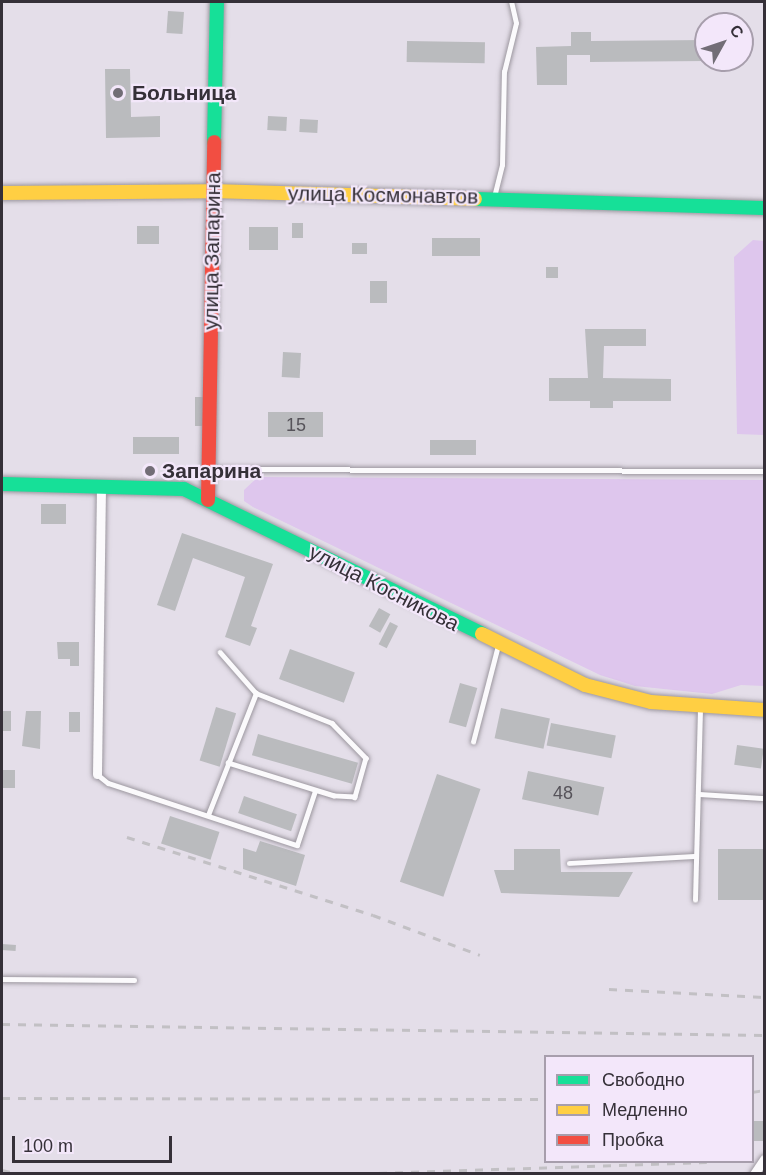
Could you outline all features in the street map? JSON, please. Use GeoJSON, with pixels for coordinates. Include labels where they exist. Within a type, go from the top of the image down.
{"type":"FeatureCollection","features":[{"type":"Feature","properties":{"kind":"street","name":"улица Запарина"},"geometry":{"type":"LineString","coordinates":[[208,500],[217,2]]}},
{"type":"Feature","properties":{"kind":"street","name":"улица Космонавтов"},"geometry":{"type":"LineString","coordinates":[[2,193],[212,191],[494,197],[765,208]]}},
{"type":"Feature","properties":{"kind":"street","name":"улица Косникова"},"geometry":{"type":"LineString","coordinates":[[2,484],[171,486],[208,500],[565,677],[617,695],[700,706],[765,710]]}},
{"type":"Feature","properties":{"kind":"street"},"geometry":{"type":"LineString","coordinates":[[97,774],[101,484]]}},
{"type":"Feature","properties":{"kind":"street"},"geometry":{"type":"LineString","coordinates":[[754,1173],[765,1160]]}},
{"type":"Feature","properties":{"kind":"lane"},"geometry":{"type":"LineString","coordinates":[[494,197],[502,165],[504,72],[516,22],[512,2]]}},
{"type":"Feature","properties":{"kind":"lane"},"geometry":{"type":"LineString","coordinates":[[209,469],[765,471]]}},
{"type":"Feature","properties":{"kind":"lane"},"geometry":{"type":"LineString","coordinates":[[473,742],[498,645]]}},
{"type":"Feature","properties":{"kind":"lane"},"geometry":{"type":"LineString","coordinates":[[220,652],[256,693],[332,723],[366,758],[356,797],[315,790],[228,763]]}},
{"type":"Feature","properties":{"kind":"lane"},"geometry":{"type":"LineString","coordinates":[[208,815],[256,693]]}},
{"type":"Feature","properties":{"kind":"lane"},"geometry":{"type":"LineString","coordinates":[[695,900],[700,706]]}},
{"type":"Feature","properties":{"kind":"lane"},"geometry":{"type":"LineString","coordinates":[[97,774],[108,783],[297,845],[315,790]]}},
{"type":"Feature","properties":{"kind":"lane"},"geometry":{"type":"LineString","coordinates":[[699,794],[763,798]]}},
{"type":"Feature","properties":{"kind":"lane"},"geometry":{"type":"LineString","coordinates":[[569,863],[696,856]]}},
{"type":"Feature","properties":{"kind":"lane"},"geometry":{"type":"LineString","coordinates":[[2,979],[135,980]]}},
{"type":"Feature","properties":{"kind":"shaded area"},"geometry":{"type":"Polygon","coordinates":[[[753,240],[764,241],[764,435],[737,434],[734,257],[753,240]]]}},
{"type":"Feature","properties":{"kind":"shaded area"},"geometry":{"type":"Polygon","coordinates":[[[258,477],[764,480],[764,686],[741,685],[712,694],[635,686],[600,675],[253,507],[244,501],[244,490],[258,477]]]}},
{"type":"Feature","properties":{"kind":"building"},"geometry":{"type":"Polygon","coordinates":[[[168,11],[184,12],[182,34],[166,33],[168,11]]]}},
{"type":"Feature","properties":{"kind":"building"},"geometry":{"type":"Polygon","coordinates":[[[571,32],[591,32],[591,41],[694,40],[694,61],[590,62],[590,55],[567,55],[567,85],[537,85],[536,47],[571,46],[571,32]]]}},
{"type":"Feature","properties":{"kind":"building"},"geometry":{"type":"Polygon","coordinates":[[[407,41],[485,42],[485,63],[407,62],[407,41]]]}},
{"type":"Feature","properties":{"kind":"building","name":"Больница"},"geometry":{"type":"Polygon","coordinates":[[[105,69],[130,69],[131,117],[160,116],[160,137],[106,138],[105,69]]]}},
{"type":"Feature","properties":{"kind":"building"},"geometry":{"type":"Polygon","coordinates":[[[268,116],[287,117],[286,131],[267,130],[268,116]]]}},
{"type":"Feature","properties":{"kind":"building"},"geometry":{"type":"Polygon","coordinates":[[[300,119],[318,120],[317,133],[299,132],[300,119]]]}},
{"type":"Feature","properties":{"kind":"building"},"geometry":{"type":"Polygon","coordinates":[[[292,223],[303,223],[303,238],[292,238],[292,223]]]}},
{"type":"Feature","properties":{"kind":"building"},"geometry":{"type":"Polygon","coordinates":[[[137,226],[159,226],[159,244],[137,244],[137,226]]]}},
{"type":"Feature","properties":{"kind":"building"},"geometry":{"type":"Polygon","coordinates":[[[249,227],[278,227],[278,250],[249,250],[249,227]]]}},
{"type":"Feature","properties":{"kind":"building"},"geometry":{"type":"Polygon","coordinates":[[[432,238],[480,238],[480,256],[432,256],[432,238]]]}},
{"type":"Feature","properties":{"kind":"building"},"geometry":{"type":"Polygon","coordinates":[[[352,243],[367,243],[367,254],[352,254],[352,243]]]}},
{"type":"Feature","properties":{"kind":"building"},"geometry":{"type":"Polygon","coordinates":[[[546,267],[558,267],[558,278],[546,278],[546,267]]]}},
{"type":"Feature","properties":{"kind":"building"},"geometry":{"type":"Polygon","coordinates":[[[370,281],[387,281],[387,303],[370,303],[370,281]]]}},
{"type":"Feature","properties":{"kind":"building"},"geometry":{"type":"Polygon","coordinates":[[[585,329],[646,329],[646,346],[604,346],[603,378],[671,379],[671,401],[613,401],[613,408],[590,408],[590,401],[549,401],[549,378],[588,378],[585,329]]]}},
{"type":"Feature","properties":{"kind":"building"},"geometry":{"type":"Polygon","coordinates":[[[283,352],[301,353],[300,378],[282,377],[283,352]]]}},
{"type":"Feature","properties":{"kind":"building"},"geometry":{"type":"Polygon","coordinates":[[[195,397],[206,397],[206,426],[195,426],[195,397]]]}},
{"type":"Feature","properties":{"kind":"building"},"geometry":{"type":"Polygon","coordinates":[[[268,412],[323,412],[323,437],[268,437],[268,412]]]}},
{"type":"Feature","properties":{"kind":"building"},"geometry":{"type":"Polygon","coordinates":[[[133,437],[179,437],[179,454],[133,454],[133,437]]]}},
{"type":"Feature","properties":{"kind":"building"},"geometry":{"type":"Polygon","coordinates":[[[430,440],[476,440],[476,455],[430,455],[430,440]]]}},
{"type":"Feature","properties":{"kind":"building"},"geometry":{"type":"Polygon","coordinates":[[[41,504],[66,504],[66,524],[41,524],[41,504]]]}},
{"type":"Feature","properties":{"kind":"building"},"geometry":{"type":"Polygon","coordinates":[[[182,533],[273,564],[251,626],[257,628],[250,646],[225,637],[245,577],[193,558],[175,611],[157,605],[182,533]]]}},
{"type":"Feature","properties":{"kind":"building"},"geometry":{"type":"Polygon","coordinates":[[[379,608],[390,614],[380,633],[369,626],[379,608]]]}},
{"type":"Feature","properties":{"kind":"building"},"geometry":{"type":"Polygon","coordinates":[[[390,622],[398,626],[387,648],[379,644],[390,622]]]}},
{"type":"Feature","properties":{"kind":"building"},"geometry":{"type":"Polygon","coordinates":[[[57,642],[79,642],[79,666],[70,666],[70,659],[58,659],[57,642]]]}},
{"type":"Feature","properties":{"kind":"building"},"geometry":{"type":"Polygon","coordinates":[[[290,649],[355,673],[344,703],[279,679],[290,649]]]}},
{"type":"Feature","properties":{"kind":"building"},"geometry":{"type":"Polygon","coordinates":[[[460,683],[477,688],[466,727],[449,722],[460,683]]]}},
{"type":"Feature","properties":{"kind":"building"},"geometry":{"type":"Polygon","coordinates":[[[216,707],[236,713],[220,767],[200,761],[216,707]]]}},
{"type":"Feature","properties":{"kind":"building"},"geometry":{"type":"Polygon","coordinates":[[[501,708],[550,718],[543,749],[495,738],[501,708]]]}},
{"type":"Feature","properties":{"kind":"building"},"geometry":{"type":"Polygon","coordinates":[[[2,711],[11,711],[11,731],[2,731],[2,711]]]}},
{"type":"Feature","properties":{"kind":"building"},"geometry":{"type":"Polygon","coordinates":[[[26,711],[41,711],[40,749],[22,746],[26,711]]]}},
{"type":"Feature","properties":{"kind":"building"},"geometry":{"type":"Polygon","coordinates":[[[69,712],[80,712],[80,732],[69,732],[69,712]]]}},
{"type":"Feature","properties":{"kind":"building"},"geometry":{"type":"Polygon","coordinates":[[[551,723],[616,736],[611,758],[547,746],[551,723]]]}},
{"type":"Feature","properties":{"kind":"building"},"geometry":{"type":"Polygon","coordinates":[[[258,734],[358,763],[352,784],[252,755],[258,734]]]}},
{"type":"Feature","properties":{"kind":"building"},"geometry":{"type":"Polygon","coordinates":[[[737,745],[764,749],[761,769],[734,765],[737,745]]]}},
{"type":"Feature","properties":{"kind":"building"},"geometry":{"type":"Polygon","coordinates":[[[2,770],[15,770],[15,788],[2,788],[2,770]]]}},
{"type":"Feature","properties":{"kind":"building"},"geometry":{"type":"Polygon","coordinates":[[[528,771],[604,787],[598,816],[522,799],[528,771]]]}},
{"type":"Feature","properties":{"kind":"building"},"geometry":{"type":"Polygon","coordinates":[[[437,774],[480,789],[443,897],[400,882],[437,774]]]}},
{"type":"Feature","properties":{"kind":"building"},"geometry":{"type":"Polygon","coordinates":[[[244,796],[297,814],[291,831],[238,813],[244,796]]]}},
{"type":"Feature","properties":{"kind":"building"},"geometry":{"type":"Polygon","coordinates":[[[170,816],[219,832],[210,860],[161,844],[170,816]]]}},
{"type":"Feature","properties":{"kind":"building"},"geometry":{"type":"Polygon","coordinates":[[[260,841],[305,855],[296,886],[243,869],[243,848],[256,852],[260,841]]]}},
{"type":"Feature","properties":{"kind":"building"},"geometry":{"type":"Polygon","coordinates":[[[514,849],[560,849],[561,872],[633,872],[619,897],[501,893],[494,870],[514,870],[514,849]]]}},
{"type":"Feature","properties":{"kind":"building"},"geometry":{"type":"Polygon","coordinates":[[[718,849],[764,849],[764,900],[718,900],[718,849]]]}},
{"type":"Feature","properties":{"kind":"building"},"geometry":{"type":"Polygon","coordinates":[[[2,944],[16,945],[16,951],[2,950],[2,944]]]}},
{"type":"Feature","properties":{"kind":"building"},"geometry":{"type":"Polygon","coordinates":[[[754,1121],[764,1121],[764,1141],[754,1141],[754,1121]]]}},
{"type":"Feature","properties":{"kind":"railway"},"geometry":{"type":"LineString","coordinates":[[127,837],[373,915],[480,955]]}},
{"type":"Feature","properties":{"kind":"railway"},"geometry":{"type":"LineString","coordinates":[[609,989],[764,997]]}},
{"type":"Feature","properties":{"kind":"railway"},"geometry":{"type":"LineString","coordinates":[[2,1024],[764,1035]]}},
{"type":"Feature","properties":{"kind":"railway"},"geometry":{"type":"LineString","coordinates":[[754,1092],[764,1090]]}},
{"type":"Feature","properties":{"kind":"railway"},"geometry":{"type":"LineString","coordinates":[[2,1098],[544,1099]]}},
{"type":"Feature","properties":{"kind":"railway"},"geometry":{"type":"LineString","coordinates":[[347,1174],[677,1163]]}},
{"type":"Feature","properties":{"kind":"railway"},"geometry":{"type":"LineString","coordinates":[[2,1170],[20,1174]]}},
{"type":"Feature","properties":{"kind":"traffic: fast"},"geometry":{"type":"LineString","coordinates":[[214,142],[217,2]]}},
{"type":"Feature","properties":{"kind":"traffic: fast"},"geometry":{"type":"LineString","coordinates":[[475,199],[764,208]]}},
{"type":"Feature","properties":{"kind":"traffic: fast"},"geometry":{"type":"LineString","coordinates":[[2,484],[184,489],[482,634]]}},
{"type":"Feature","properties":{"kind":"traffic: slow"},"geometry":{"type":"LineString","coordinates":[[2,193],[212,191],[475,199]]}},
{"type":"Feature","properties":{"kind":"traffic: slow"},"geometry":{"type":"LineString","coordinates":[[482,634],[585,685],[651,702],[764,710]]}},
{"type":"Feature","properties":{"kind":"traffic: jam"},"geometry":{"type":"LineString","coordinates":[[208,500],[214,142]]}},
{"type":"Feature","properties":{"kind":"place","name":"Больница"},"geometry":{"type":"Point","coordinates":[118,93]}},
{"type":"Feature","properties":{"kind":"place","name":"Запарина"},"geometry":{"type":"Point","coordinates":[150,471]}}]}
